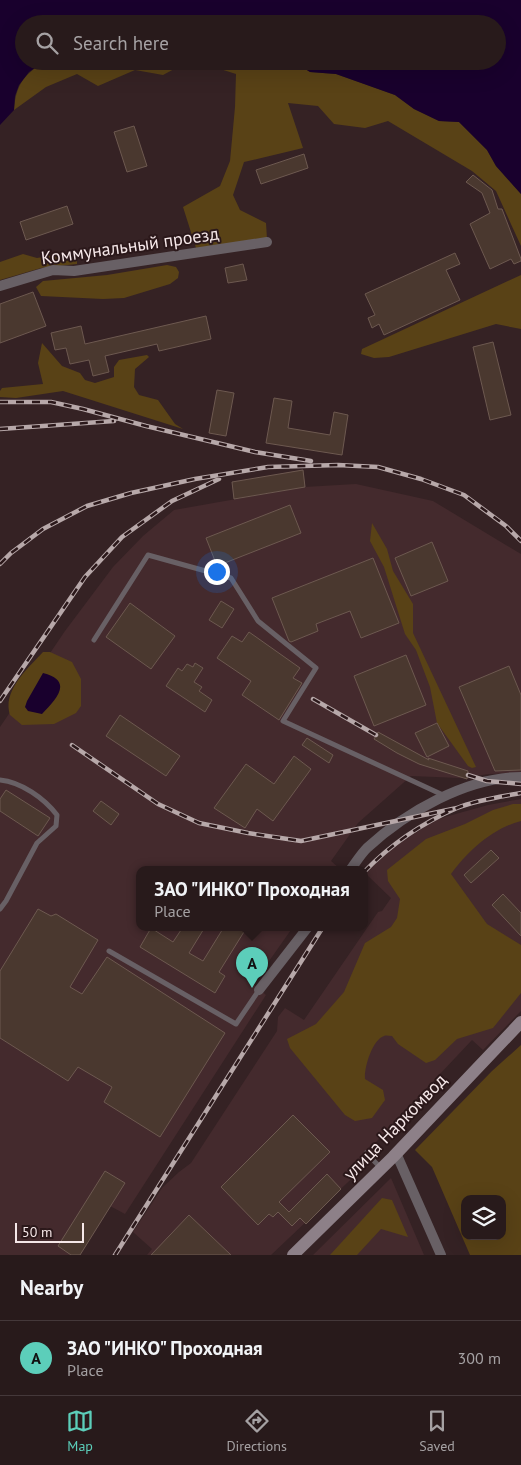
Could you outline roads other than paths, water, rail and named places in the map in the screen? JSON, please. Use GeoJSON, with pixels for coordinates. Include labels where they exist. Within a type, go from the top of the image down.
{"type":"FeatureCollection","features":[{"type":"Feature","properties":{"kind":"street","name":"Коммунальный проезд"},"geometry":{"type":"LineString","coordinates":[[0,286],[53,270],[74,271],[266,242]]}},
{"type":"Feature","properties":{"kind":"street"},"geometry":{"type":"LineString","coordinates":[[353,866],[366,849],[422,807],[488,780],[521,777]]}},
{"type":"Feature","properties":{"kind":"street"},"geometry":{"type":"LineString","coordinates":[[259,990],[305,931]]}},
{"type":"Feature","properties":{"kind":"street","name":"улица Наркомвод"},"geometry":{"type":"LineString","coordinates":[[293,1255],[396,1153],[521,1022]]}},
{"type":"Feature","properties":{"kind":"street"},"geometry":{"type":"LineString","coordinates":[[396,1153],[441,1255]]}},
{"type":"Feature","properties":{"kind":"lane"},"geometry":{"type":"LineString","coordinates":[[94,640],[148,555],[231,578],[258,621],[316,668],[283,722],[446,797]]}},
{"type":"Feature","properties":{"kind":"lane"},"geometry":{"type":"LineString","coordinates":[[0,780],[25,788],[50,807],[57,815],[56,826],[36,843],[0,909]]}},
{"type":"Feature","properties":{"kind":"lane"},"geometry":{"type":"LineString","coordinates":[[108,951],[236,1024],[259,990]]}},
{"type":"Feature","properties":{"kind":"lane"},"geometry":{"type":"LineString","coordinates":[[366,1153],[381,1168]]}},
{"type":"Feature","properties":{"kind":"railway"},"geometry":{"type":"LineString","coordinates":[[0,402],[51,402],[255,452],[311,461]]}},
{"type":"Feature","properties":{"kind":"railway"},"geometry":{"type":"LineString","coordinates":[[0,429],[114,421]]}},
{"type":"Feature","properties":{"kind":"railway"},"geometry":{"type":"LineString","coordinates":[[0,564],[11,553],[43,529],[87,506],[131,493],[195,479],[268,467],[338,465],[378,467],[421,479],[464,495],[506,526],[521,541]]}},
{"type":"Feature","properties":{"kind":"railway"},"geometry":{"type":"LineString","coordinates":[[0,701],[85,577],[122,537],[172,501],[219,479]]}},
{"type":"Feature","properties":{"kind":"railway"},"geometry":{"type":"LineString","coordinates":[[313,699],[376,735]]}},
{"type":"Feature","properties":{"kind":"railway"},"geometry":{"type":"LineString","coordinates":[[72,745],[158,804],[199,823],[248,833],[301,841],[457,808]]}},
{"type":"Feature","properties":{"kind":"railway"},"geometry":{"type":"LineString","coordinates":[[468,775],[487,781],[521,784]]}},
{"type":"Feature","properties":{"kind":"railway"},"geometry":{"type":"LineString","coordinates":[[368,868],[396,844],[444,814],[472,803],[521,793]]}},
{"type":"Feature","properties":{"kind":"railway"},"geometry":{"type":"LineString","coordinates":[[115,1255],[320,931]]}},
{"type":"Feature","properties":{"kind":"place","name":"ЗАО \"ИНКО\" Проходная"},"geometry":{"type":"Point","coordinates":[252,988]}}]}
